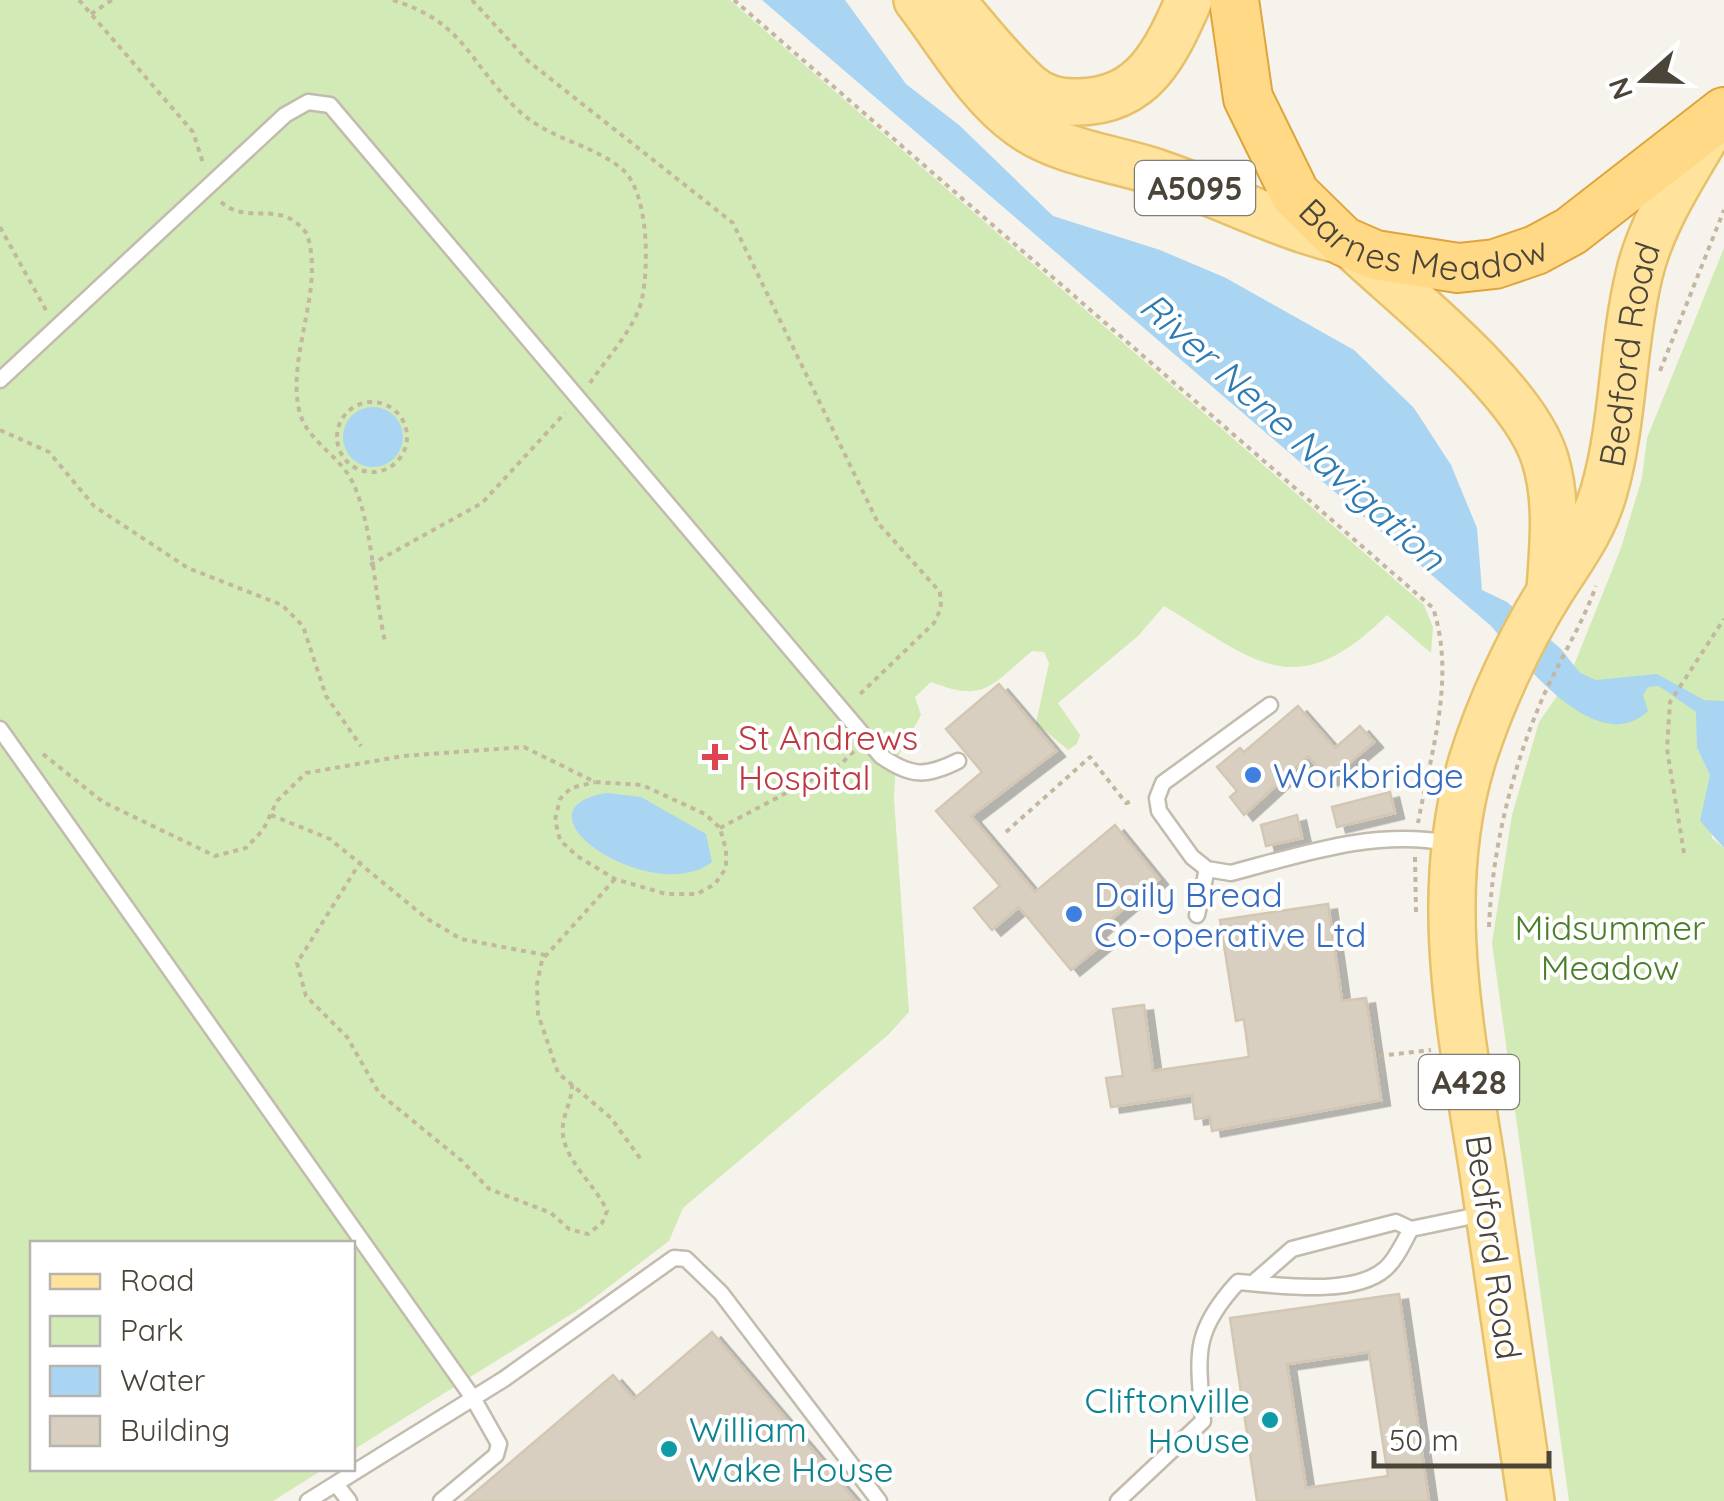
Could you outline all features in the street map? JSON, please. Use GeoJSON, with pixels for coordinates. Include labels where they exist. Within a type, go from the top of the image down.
{"type":"FeatureCollection","features":[{"type":"Feature","properties":{"kind":"highway"},"geometry":{"type":"LineString","coordinates":[[1206,0],[1211,76],[1233,136],[1255,162],[1295,194]]}},
{"type":"Feature","properties":{"kind":"highway","name":"Barnes Meadow"},"geometry":{"type":"LineString","coordinates":[[1234,0],[1240,70],[1248,98],[1295,194],[1349,244],[1374,256],[1458,268],[1495,264],[1536,250],[1571,230],[1720,115]]}},
{"type":"Feature","properties":{"kind":"main road","name":"A5095"},"geometry":{"type":"LineString","coordinates":[[917,0],[998,104],[1021,125],[1297,230],[1349,244]]}},
{"type":"Feature","properties":{"kind":"main road"},"geometry":{"type":"LineString","coordinates":[[950,0],[1028,86],[1046,97],[1074,102],[1108,98],[1140,85],[1165,54],[1189,0]]}},
{"type":"Feature","properties":{"kind":"main road","name":"Bedford Road"},"geometry":{"type":"LineString","coordinates":[[1545,602],[1579,554],[1604,493],[1620,417],[1640,272],[1660,215],[1720,115]]}},
{"type":"Feature","properties":{"kind":"main road","name":"Bedford Road"},"geometry":{"type":"LineString","coordinates":[[1349,244],[1504,390],[1544,455],[1551,482],[1554,528],[1545,602],[1526,683],[1472,762],[1435,841],[1451,920],[1458,1006],[1531,1501]]}},
{"type":"Feature","properties":{"kind":"lane"},"geometry":{"type":"LineString","coordinates":[[0,380],[285,114],[308,102],[330,105],[881,756],[908,774],[934,772],[958,761]]}},
{"type":"Feature","properties":{"kind":"lane"},"geometry":{"type":"LineString","coordinates":[[1270,705],[1163,783],[1157,798],[1158,810],[1192,857],[1207,868],[1231,873],[1375,838],[1435,841]]}},
{"type":"Feature","properties":{"kind":"lane"},"geometry":{"type":"LineString","coordinates":[[3,734],[473,1398],[498,1444],[496,1455],[440,1501]]}},
{"type":"Feature","properties":{"kind":"lane"},"geometry":{"type":"LineString","coordinates":[[1198,915],[1207,868]]}},
{"type":"Feature","properties":{"kind":"lane"},"geometry":{"type":"LineString","coordinates":[[1253,1283],[1292,1250],[1396,1222],[1410,1229],[1489,1213]]}},
{"type":"Feature","properties":{"kind":"lane"},"geometry":{"type":"LineString","coordinates":[[1118,1501],[1202,1421],[1197,1351],[1212,1310],[1238,1282],[1314,1290],[1384,1271],[1410,1229]]}},
{"type":"Feature","properties":{"kind":"lane"},"geometry":{"type":"LineString","coordinates":[[308,1501],[473,1398],[613,1305],[674,1258],[686,1259],[721,1292],[879,1501]]}},
{"type":"Feature","properties":{"kind":"lane"},"geometry":{"type":"LineString","coordinates":[[336,1484],[349,1501]]}},
{"type":"Feature","properties":{"kind":"path"},"geometry":{"type":"LineString","coordinates":[[79,0],[193,132],[210,185],[230,210],[282,213],[307,234],[312,264],[297,387],[300,412],[314,438],[340,464],[359,498],[385,642]]}},
{"type":"Feature","properties":{"kind":"path"},"geometry":{"type":"LineString","coordinates":[[91,14],[112,0]]}},
{"type":"Feature","properties":{"kind":"path"},"geometry":{"type":"LineString","coordinates":[[370,565],[482,503],[580,397],[642,299],[644,234],[636,186],[609,160],[534,125],[448,26],[425,10],[393,0]]}},
{"type":"Feature","properties":{"kind":"path"},"geometry":{"type":"LineString","coordinates":[[472,0],[528,61],[733,223],[878,523],[940,592],[942,608],[934,623],[843,710]]}},
{"type":"Feature","properties":{"kind":"path"},"geometry":{"type":"LineString","coordinates":[[734,0],[1433,608],[1444,642],[1435,841]]}},
{"type":"Feature","properties":{"kind":"path"},"geometry":{"type":"LineString","coordinates":[[0,228],[56,329]]}},
{"type":"Feature","properties":{"kind":"path"},"geometry":{"type":"LineString","coordinates":[[362,404],[384,405],[402,418],[408,442],[397,463],[362,471],[346,460],[337,436],[352,408],[362,404]]}},
{"type":"Feature","properties":{"kind":"path"},"geometry":{"type":"LineString","coordinates":[[0,430],[49,452],[94,506],[188,568],[282,605],[303,626],[326,696],[360,746]]}},
{"type":"Feature","properties":{"kind":"path"},"geometry":{"type":"LineString","coordinates":[[340,464],[346,460]]}},
{"type":"Feature","properties":{"kind":"path"},"geometry":{"type":"LineString","coordinates":[[1684,853],[1667,749],[1670,702],[1724,619]]}},
{"type":"Feature","properties":{"kind":"path"},"geometry":{"type":"LineString","coordinates":[[1489,930],[1526,683],[1569,649]]}},
{"type":"Feature","properties":{"kind":"path"},"geometry":{"type":"LineString","coordinates":[[3,734],[64,767],[103,802],[215,856],[246,848],[278,802],[306,774],[403,756],[524,747],[596,782]]}},
{"type":"Feature","properties":{"kind":"path"},"geometry":{"type":"LineString","coordinates":[[720,828],[842,764],[867,739]]}},
{"type":"Feature","properties":{"kind":"path"},"geometry":{"type":"LineString","coordinates":[[1006,832],[1090,757],[1126,803],[1134,800]]}},
{"type":"Feature","properties":{"kind":"path"},"geometry":{"type":"LineString","coordinates":[[596,782],[642,785],[705,814],[720,828],[726,868],[715,884],[696,894],[666,894],[615,879],[560,840],[555,820],[560,799],[571,788],[596,782]]}},
{"type":"Feature","properties":{"kind":"path"},"geometry":{"type":"LineString","coordinates":[[271,815],[330,839],[426,918],[461,939],[546,955]]}},
{"type":"Feature","properties":{"kind":"path"},"geometry":{"type":"LineString","coordinates":[[361,862],[296,963],[306,996],[346,1037],[378,1093],[462,1161],[476,1180],[588,1234],[602,1223],[607,1211],[599,1192],[567,1150],[563,1124],[572,1104],[572,1085]]}},
{"type":"Feature","properties":{"kind":"path"},"geometry":{"type":"LineString","coordinates":[[615,879],[546,955],[537,984],[538,1014],[558,1073],[611,1118],[642,1161]]}},
{"type":"Feature","properties":{"kind":"path"},"geometry":{"type":"LineString","coordinates":[[1379,1056],[1431,1050]]}},
{"type":"Feature","properties":{"kind":"green space","name":"St Andrews Hospital"},"geometry":{"type":"Polygon","coordinates":[[[0,0],[730,0],[1424,605],[1433,627],[1431,653],[1387,615],[1355,643],[1326,660],[1300,667],[1251,657],[1164,606],[1138,636],[1058,703],[1080,735],[1077,744],[1068,750],[1036,723],[1049,663],[1044,652],[1032,651],[996,682],[976,691],[931,682],[915,697],[921,715],[896,760],[894,799],[909,1012],[888,1035],[683,1208],[669,1241],[581,1308],[355,1449],[355,1241],[30,1241],[30,1471],[321,1471],[273,1501],[0,1501],[0,0]]]}},
{"type":"Feature","properties":{"kind":"green space","name":"Midsummer Meadow"},"geometry":{"type":"Polygon","coordinates":[[[1724,248],[1724,717],[1693,701],[1700,724],[1697,748],[1710,775],[1707,793],[1712,838],[1724,848],[1724,1501],[1569,1501],[1492,943],[1512,815],[1539,722],[1568,680],[1621,548],[1642,478],[1647,438],[1724,248]]]}},
{"type":"Feature","properties":{"kind":"water","name":"River Nene Navigation"},"geometry":{"type":"Polygon","coordinates":[[[762,0],[845,0],[906,84],[959,125],[1053,216],[1160,250],[1226,278],[1354,350],[1414,408],[1451,465],[1477,528],[1482,590],[1507,602],[1561,649],[1580,673],[1596,680],[1657,674],[1704,700],[1724,701],[1724,848],[1700,821],[1710,775],[1697,748],[1696,712],[1659,686],[1648,687],[1643,695],[1648,711],[1628,723],[1607,723],[1585,715],[1563,700],[1491,626],[762,0]]]}},
{"type":"Feature","properties":{"kind":"water"},"geometry":{"type":"Polygon","coordinates":[[[373,407],[394,416],[403,437],[394,458],[373,467],[352,458],[343,437],[352,416],[373,407]]]}},
{"type":"Feature","properties":{"kind":"water"},"geometry":{"type":"Polygon","coordinates":[[[607,793],[641,797],[706,834],[712,862],[687,873],[657,873],[626,865],[599,851],[580,834],[572,817],[580,803],[607,793]]]}},
{"type":"Feature","properties":{"kind":"building"},"geometry":{"type":"Polygon","coordinates":[[[999,684],[1056,751],[971,816],[1035,892],[1115,825],[1159,879],[1096,932],[1105,942],[1071,970],[1019,907],[992,930],[974,908],[1000,886],[936,811],[982,772],[946,729],[999,684]]]}},
{"type":"Feature","properties":{"kind":"building","name":"Workbridge"},"geometry":{"type":"Polygon","coordinates":[[[1298,706],[1335,748],[1360,726],[1374,742],[1329,780],[1308,756],[1244,815],[1230,797],[1237,791],[1217,767],[1240,748],[1244,752],[1298,706]]]}},
{"type":"Feature","properties":{"kind":"building"},"geometry":{"type":"Polygon","coordinates":[[[1390,792],[1395,813],[1337,827],[1332,807],[1390,792]]]}},
{"type":"Feature","properties":{"kind":"building"},"geometry":{"type":"Polygon","coordinates":[[[1297,815],[1302,838],[1266,846],[1261,825],[1297,815]]]}},
{"type":"Feature","properties":{"kind":"building"},"geometry":{"type":"Polygon","coordinates":[[[1328,904],[1342,1001],[1366,998],[1381,1100],[1212,1131],[1210,1117],[1195,1119],[1192,1095],[1111,1107],[1106,1078],[1123,1076],[1113,1009],[1144,1005],[1153,1071],[1249,1057],[1244,1019],[1236,1021],[1220,920],[1328,904]]]}},
{"type":"Feature","properties":{"kind":"building","name":"Cliftonville House"},"geometry":{"type":"Polygon","coordinates":[[[1399,1294],[1429,1501],[1257,1501],[1230,1318],[1399,1294]],[[1369,1352],[1287,1364],[1306,1488],[1388,1476],[1369,1352]]]}},
{"type":"Feature","properties":{"kind":"building","name":"William Wake House"},"geometry":{"type":"Polygon","coordinates":[[[712,1332],[856,1501],[465,1501],[613,1375],[634,1399],[712,1332]]]}},
{"type":"Feature","properties":{"kind":"place","name":"St Andrews Hospital"},"geometry":{"type":"Point","coordinates":[715,757]}},
{"type":"Feature","properties":{"kind":"place","name":"Workbridge"},"geometry":{"type":"Point","coordinates":[1253,775]}},
{"type":"Feature","properties":{"kind":"place","name":"Daily Bread Co-operative Ltd"},"geometry":{"type":"Point","coordinates":[1074,914]}},
{"type":"Feature","properties":{"kind":"place","name":"Cliftonville House"},"geometry":{"type":"Point","coordinates":[1270,1420]}},
{"type":"Feature","properties":{"kind":"place","name":"William Wake House"},"geometry":{"type":"Point","coordinates":[669,1449]}}]}
